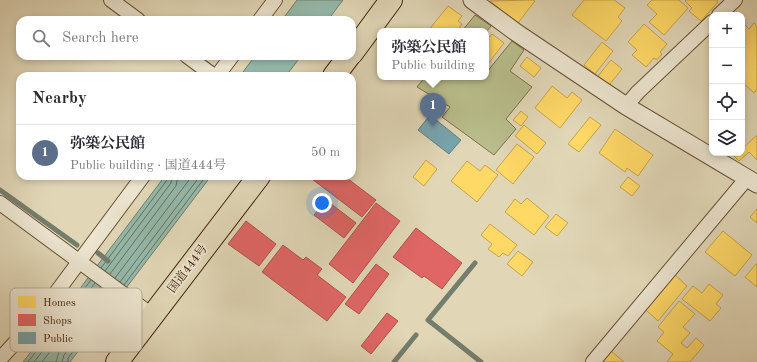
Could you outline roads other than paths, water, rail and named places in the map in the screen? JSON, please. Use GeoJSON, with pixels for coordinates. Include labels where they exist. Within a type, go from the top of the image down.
{"type":"FeatureCollection","features":[{"type":"Feature","properties":{"kind":"highway"},"geometry":{"type":"LineString","coordinates":[[356,47],[392,0]]}},
{"type":"Feature","properties":{"kind":"highway"},"geometry":{"type":"LineString","coordinates":[[337,72],[346,60]]}},
{"type":"Feature","properties":{"kind":"highway","name":"国道444号"},"geometry":{"type":"LineString","coordinates":[[142,330],[256,180]]}},
{"type":"Feature","properties":{"kind":"highway","name":"国道444号"},"geometry":{"type":"LineString","coordinates":[[117,362],[125,352]]}},
{"type":"Feature","properties":{"kind":"street"},"geometry":{"type":"LineString","coordinates":[[111,0],[133,16]]}},
{"type":"Feature","properties":{"kind":"street"},"geometry":{"type":"LineString","coordinates":[[263,16],[275,0]]}},
{"type":"Feature","properties":{"kind":"street"},"geometry":{"type":"LineString","coordinates":[[472,0],[517,33],[626,106],[752,181],[593,362]]}},
{"type":"Feature","properties":{"kind":"street"},"geometry":{"type":"LineString","coordinates":[[722,12],[735,0]]}},
{"type":"Feature","properties":{"kind":"street"},"geometry":{"type":"LineString","coordinates":[[626,106],[638,92],[709,25]]}},
{"type":"Feature","properties":{"kind":"street"},"geometry":{"type":"LineString","coordinates":[[193,60],[210,72]]}},
{"type":"Feature","properties":{"kind":"street"},"geometry":{"type":"LineString","coordinates":[[219,72],[229,60]]}},
{"type":"Feature","properties":{"kind":"street"},"geometry":{"type":"LineString","coordinates":[[63,288],[84,263],[140,180]]}},
{"type":"Feature","properties":{"kind":"street"},"geometry":{"type":"LineString","coordinates":[[0,203],[84,263],[115,288]]}},
{"type":"Feature","properties":{"kind":"street"},"geometry":{"type":"LineString","coordinates":[[142,308],[153,316]]}},
{"type":"Feature","properties":{"kind":"street"},"geometry":{"type":"LineString","coordinates":[[0,359],[10,348]]}},
{"type":"Feature","properties":{"kind":"water"},"geometry":{"type":"Polygon","coordinates":[[[297,0],[343,0],[331,16],[285,16],[297,0]]]}},
{"type":"Feature","properties":{"kind":"water"},"geometry":{"type":"Polygon","coordinates":[[[252,60],[298,60],[289,72],[243,72],[252,60]]]}},
{"type":"Feature","properties":{"kind":"water"},"geometry":{"type":"Polygon","coordinates":[[[162,180],[208,180],[126,288],[80,288],[162,180]]]}},
{"type":"Feature","properties":{"kind":"water"},"geometry":{"type":"Polygon","coordinates":[[[31,352],[78,352],[70,362],[23,362],[31,352]]]}},
{"type":"Feature","properties":{"kind":"waterway"},"geometry":{"type":"LineString","coordinates":[[0,190],[77,245]]}},
{"type":"Feature","properties":{"kind":"waterway"},"geometry":{"type":"LineString","coordinates":[[98,253],[108,261]]}},
{"type":"Feature","properties":{"kind":"waterway"},"geometry":{"type":"LineString","coordinates":[[475,263],[428,320],[481,362]]}},
{"type":"Feature","properties":{"kind":"waterway"},"geometry":{"type":"LineString","coordinates":[[394,362],[416,335]]}},
{"type":"Feature","properties":{"kind":"place","name":"弥築公民館"},"geometry":{"type":"Point","coordinates":[433,126]}}]}
